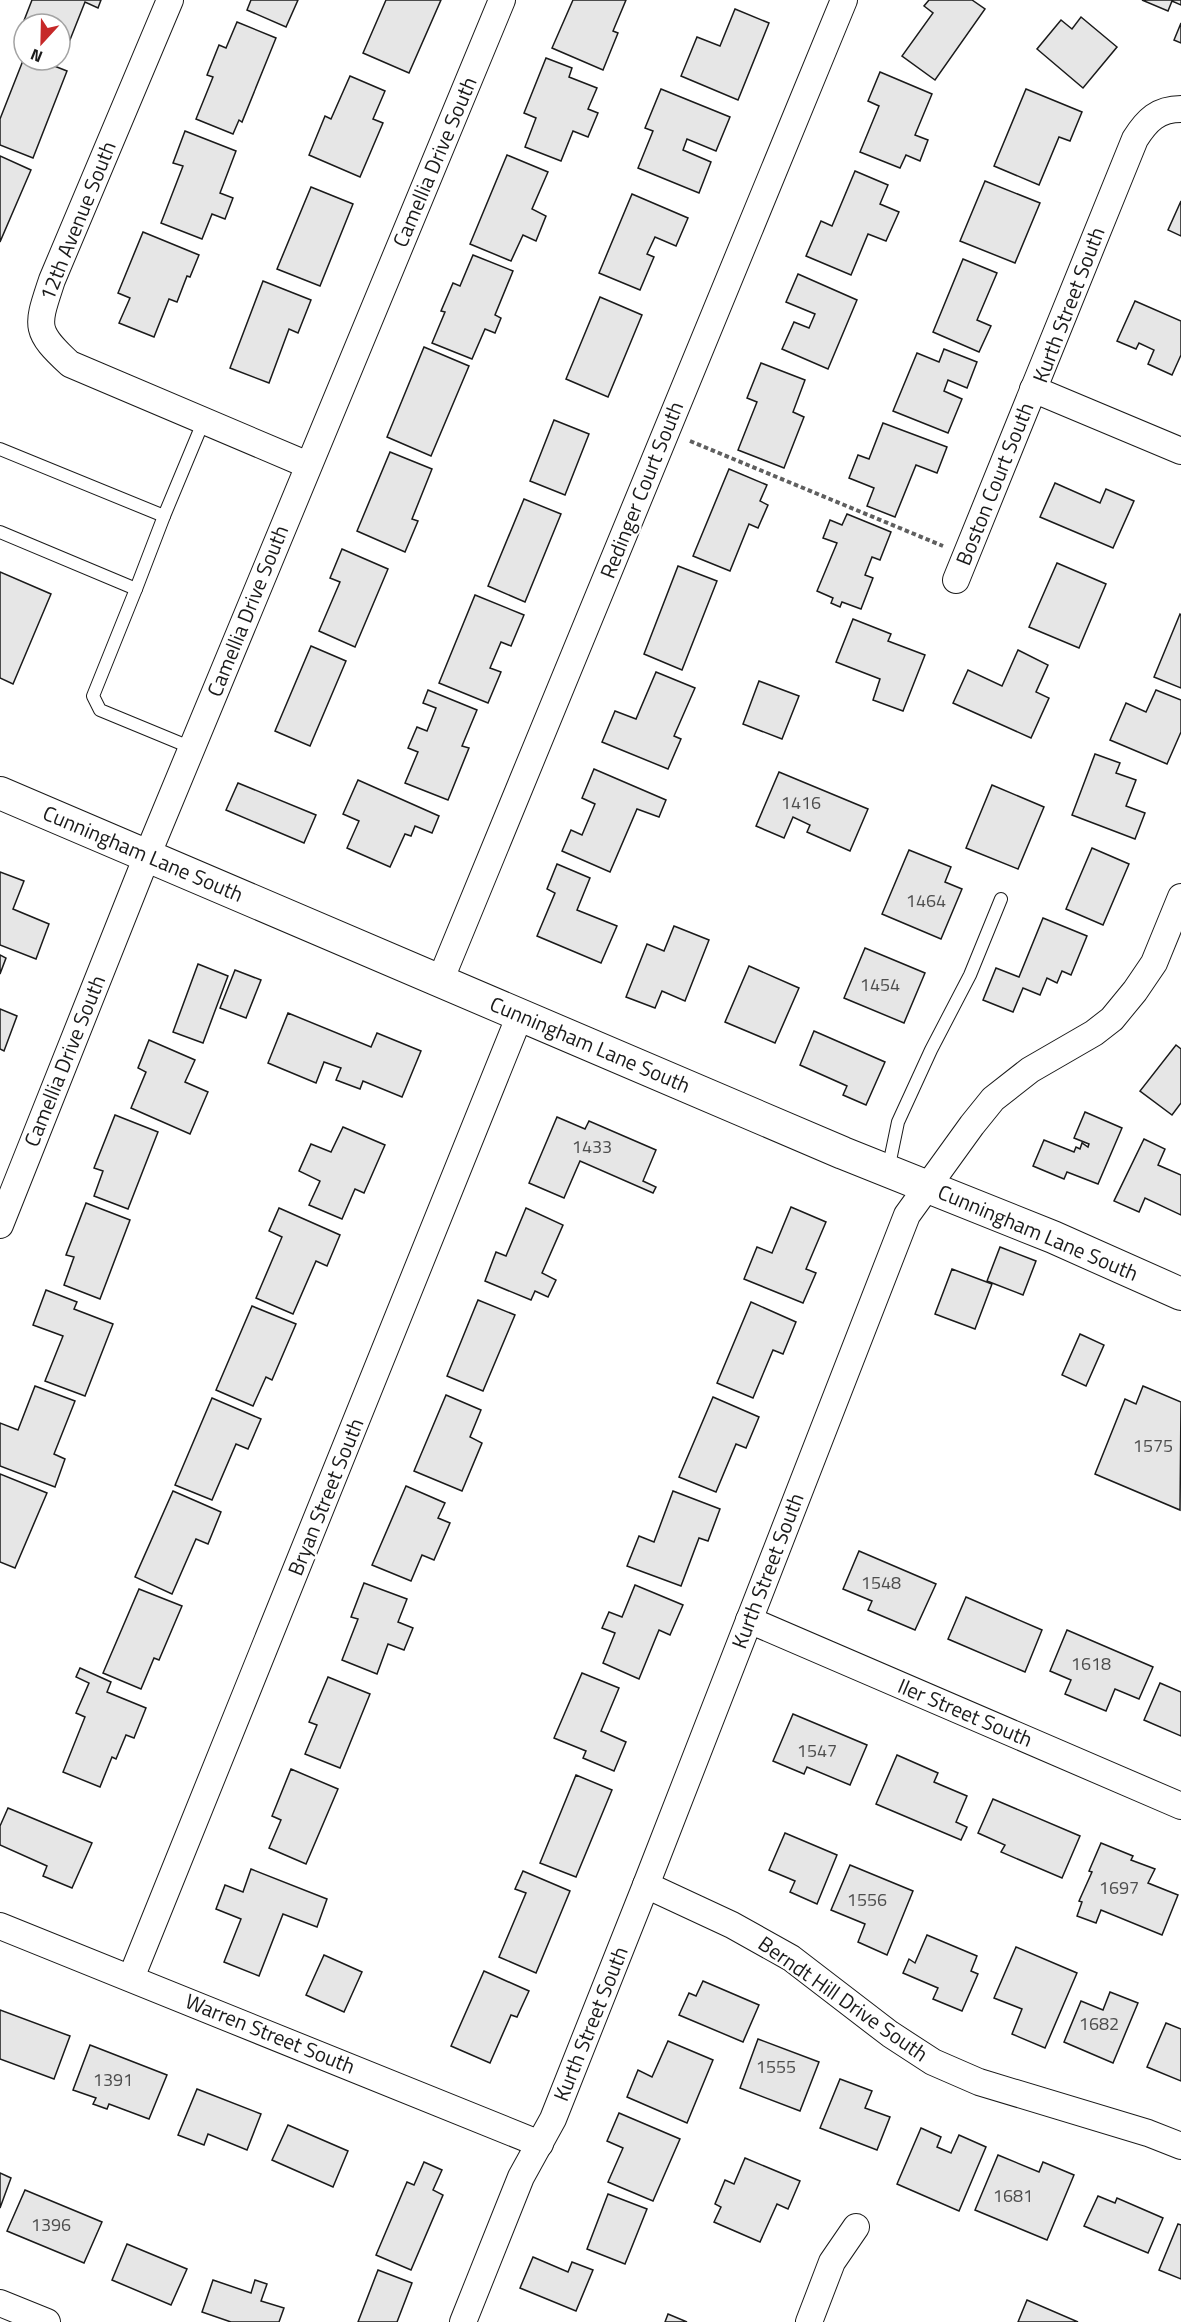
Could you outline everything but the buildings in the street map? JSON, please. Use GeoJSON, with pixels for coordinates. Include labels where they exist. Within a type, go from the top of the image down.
{"type":"FeatureCollection","features":[{"type":"Feature","properties":{"kind":"street","name":"12th Avenue South"},"geometry":{"type":"LineString","coordinates":[[170,0],[51,280],[40,319],[47,343],[70,364],[308,465]]}},
{"type":"Feature","properties":{"kind":"street","name":"Camellia Drive South"},"geometry":{"type":"LineString","coordinates":[[0,1225],[147,856],[502,0]]}},
{"type":"Feature","properties":{"kind":"street","name":"Redinger Court South"},"geometry":{"type":"LineString","coordinates":[[440,981],[844,0]]}},
{"type":"Feature","properties":{"kind":"street","name":"Kurth Street South"},"geometry":{"type":"LineString","coordinates":[[1169,111],[1145,124],[1136,139],[1033,389],[1181,451]]}},
{"type":"Feature","properties":{"kind":"street","name":"Boston Court South"},"geometry":{"type":"LineString","coordinates":[[956,580],[1033,389]]}},
{"type":"Feature","properties":{"kind":"street","name":"Cunningham Lane South"},"geometry":{"type":"LineString","coordinates":[[0,793],[888,1171],[1053,1237],[1181,1294]]}},
{"type":"Feature","properties":{"kind":"street","name":"Kurth Street South"},"geometry":{"type":"LineString","coordinates":[[463,2322],[521,2177],[553,2119],[907,1215],[993,1099],[1030,1070],[1094,1033],[1112,1019],[1154,963],[1181,897]]}},
{"type":"Feature","properties":{"kind":"street","name":"Bryan Street South"},"geometry":{"type":"LineString","coordinates":[[131,1978],[520,1015]]}},
{"type":"Feature","properties":{"kind":"street","name":"Iler Street South"},"geometry":{"type":"LineString","coordinates":[[749,1620],[1181,1806]]}},
{"type":"Feature","properties":{"kind":"street","name":"Berndt Hill Drive South"},"geometry":{"type":"LineString","coordinates":[[646,1886],[732,1925],[791,1958],[890,2034],[933,2062],[979,2082],[1148,2133],[1181,2146]]}},
{"type":"Feature","properties":{"kind":"street","name":"Warren Street South"},"geometry":{"type":"LineString","coordinates":[[0,1926],[540,2144]]}},
{"type":"Feature","properties":{"kind":"street"},"geometry":{"type":"LineString","coordinates":[[809,2322],[832,2262],[856,2227]]}},
{"type":"Feature","properties":{"kind":"street"},"geometry":{"type":"LineString","coordinates":[[0,2303],[47,2322]]}},
{"type":"Feature","properties":{"kind":"lane"},"geometry":{"type":"LineString","coordinates":[[192,748],[100,710],[93,696],[204,420]]}},
{"type":"Feature","properties":{"kind":"lane"},"geometry":{"type":"LineString","coordinates":[[0,449],[164,516]]}},
{"type":"Feature","properties":{"kind":"lane"},"geometry":{"type":"LineString","coordinates":[[0,532],[136,589]]}},
{"type":"Feature","properties":{"kind":"lane"},"geometry":{"type":"LineString","coordinates":[[888,1171],[898,1122],[931,1050],[970,975],[1001,899]]}},
{"type":"Feature","properties":{"kind":"path"},"geometry":{"type":"LineString","coordinates":[[666,432],[966,556]]}}]}
